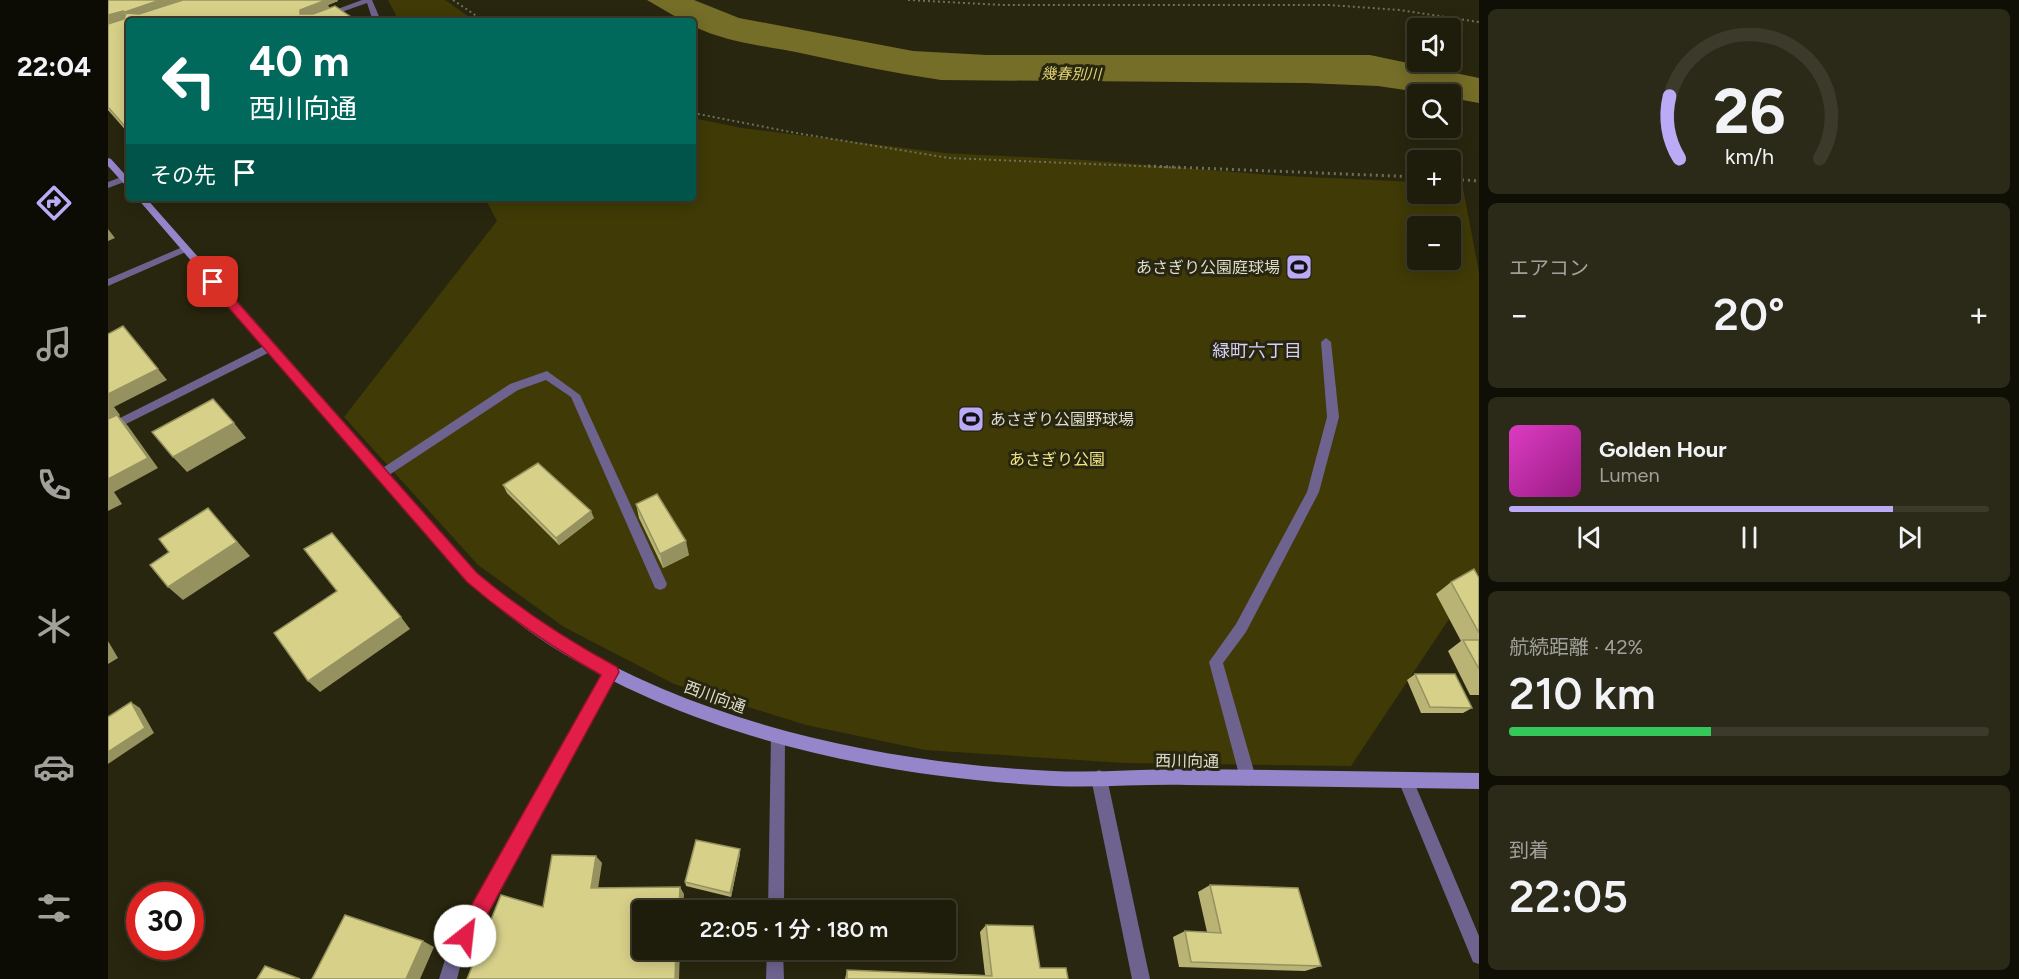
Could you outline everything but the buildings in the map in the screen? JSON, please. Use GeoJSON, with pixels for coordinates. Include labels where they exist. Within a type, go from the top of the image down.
{"type":"FeatureCollection","features":[{"type":"Feature","properties":{"kind":"street"},"geometry":{"type":"LineString","coordinates":[[318,18],[369,0],[376,18]]}},
{"type":"Feature","properties":{"kind":"street"},"geometry":{"type":"LineString","coordinates":[[108,161],[126,182]]}},
{"type":"Feature","properties":{"kind":"street"},"geometry":{"type":"LineString","coordinates":[[108,185],[126,182]]}},
{"type":"Feature","properties":{"kind":"street","name":"西川向通"},"geometry":{"type":"LineString","coordinates":[[144,201],[472,577],[510,610],[551,638],[611,672],[710,714],[778,736],[877,758],[963,771],[1038,777],[1479,781]]}},
{"type":"Feature","properties":{"kind":"street"},"geometry":{"type":"LineString","coordinates":[[108,283],[185,249]]}},
{"type":"Feature","properties":{"kind":"street"},"geometry":{"type":"LineString","coordinates":[[1248,778],[1216,662],[1241,628],[1312,492],[1333,417],[1326,342]]}},
{"type":"Feature","properties":{"kind":"street"},"geometry":{"type":"LineString","coordinates":[[108,429],[270,347]]}},
{"type":"Feature","properties":{"kind":"street"},"geometry":{"type":"LineString","coordinates":[[381,474],[514,387],[547,375],[574,395],[660,584]]}},
{"type":"Feature","properties":{"kind":"street"},"geometry":{"type":"LineString","coordinates":[[448,979],[454,956],[611,672]]}},
{"type":"Feature","properties":{"kind":"street"},"geometry":{"type":"LineString","coordinates":[[776,900],[778,736]]}},
{"type":"Feature","properties":{"kind":"street"},"geometry":{"type":"LineString","coordinates":[[1099,778],[1141,979]]}},
{"type":"Feature","properties":{"kind":"street"},"geometry":{"type":"LineString","coordinates":[[1406,780],[1479,956]]}},
{"type":"Feature","properties":{"kind":"street"},"geometry":{"type":"LineString","coordinates":[[775,979],[776,960]]}},
{"type":"Feature","properties":{"kind":"path"},"geometry":{"type":"LineString","coordinates":[[453,0],[480,18]]}},
{"type":"Feature","properties":{"kind":"path"},"geometry":{"type":"LineString","coordinates":[[908,0],[1004,5],[1329,5],[1400,10],[1479,22]]}},
{"type":"Feature","properties":{"kind":"path"},"geometry":{"type":"LineString","coordinates":[[696,114],[948,158],[1407,177]]}},
{"type":"Feature","properties":{"kind":"path"},"geometry":{"type":"LineString","coordinates":[[1461,180],[1479,181]]}},
{"type":"Feature","properties":{"kind":"green space"},"geometry":{"type":"Polygon","coordinates":[[[388,0],[445,0],[471,18],[397,18],[388,0]]]}},
{"type":"Feature","properties":{"kind":"green space","name":"あさぎり公園"},"geometry":{"type":"Polygon","coordinates":[[[696,119],[742,128],[945,153],[1085,160],[1286,176],[1407,182],[1407,204],[1461,204],[1462,183],[1479,272],[1479,574],[1351,766],[1124,763],[925,750],[806,725],[674,684],[564,627],[478,565],[344,417],[497,221],[487,201],[696,201],[696,119]]]}},
{"type":"Feature","properties":{"kind":"water","name":"幾春別川"},"geometry":{"type":"Polygon","coordinates":[[[647,0],[694,0],[739,18],[913,51],[987,55],[1370,55],[1407,63],[1407,72],[1451,72],[1479,78],[1479,103],[1461,100],[1461,84],[1407,84],[1407,90],[1378,86],[1306,83],[941,80],[720,36],[696,27],[696,18],[678,18],[647,0]]]}},
{"type":"Feature","properties":{"kind":"place","name":"あさぎり公園庭球場"},"geometry":{"type":"Point","coordinates":[1299,267]}},
{"type":"Feature","properties":{"kind":"place","name":"あさぎり公園野球場"},"geometry":{"type":"Point","coordinates":[971,419]}},
{"type":"Feature","properties":{"kind":"district","name":"緑町六丁目"},"geometry":{"type":"Point","coordinates":[1257,351]}},
{"type":"Feature","properties":{"kind":"route"},"geometry":{"type":"LineString","coordinates":[[213,282],[472,577],[510,610],[560,644],[611,672],[465,936]]}}]}
